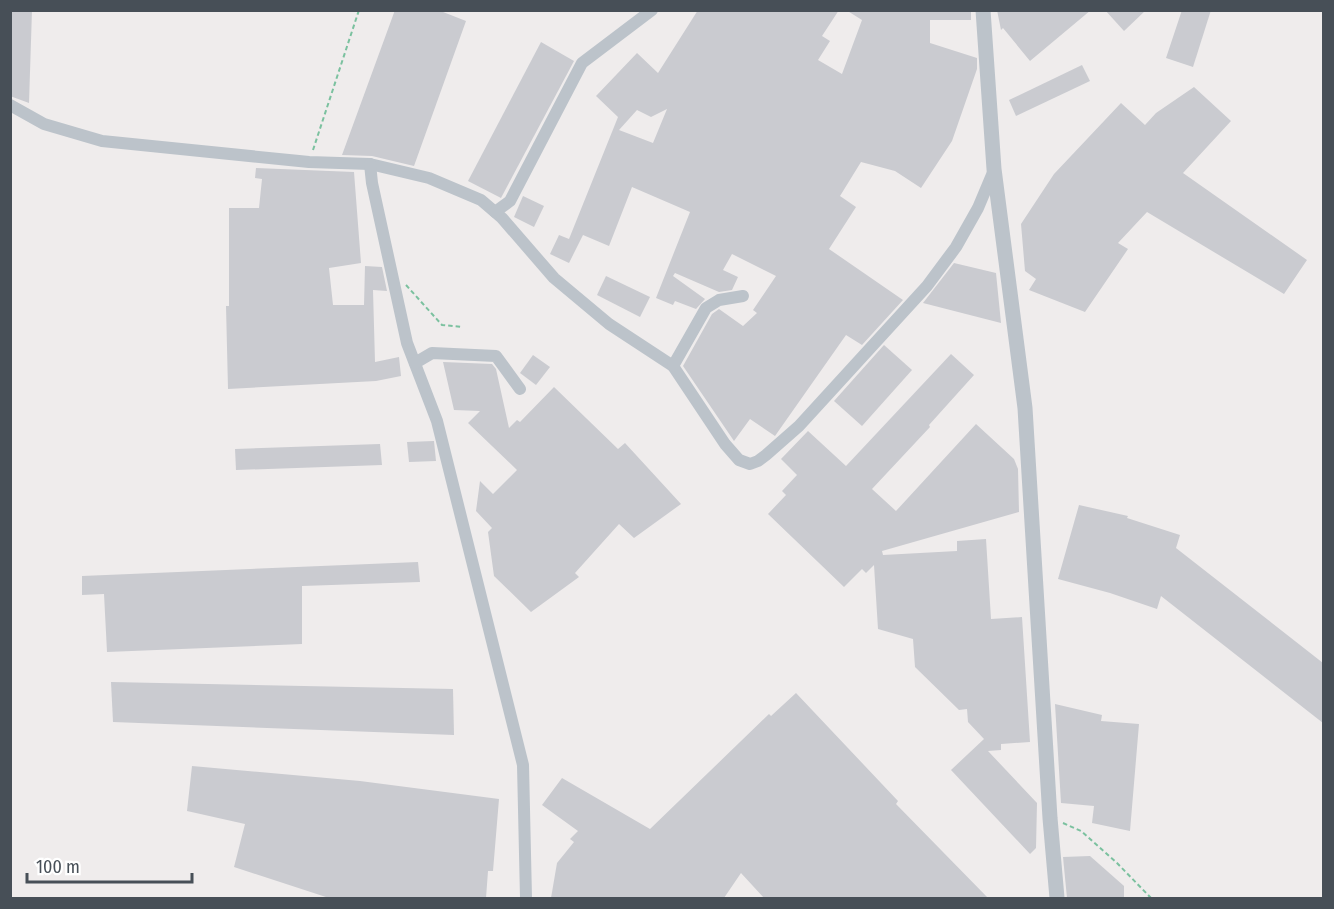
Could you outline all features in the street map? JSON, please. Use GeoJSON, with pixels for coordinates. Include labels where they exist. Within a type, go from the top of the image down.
{"type":"FeatureCollection","features":[{"type":"Feature","properties":{"kind":"street"},"geometry":{"type":"LineString","coordinates":[[495,212],[510,201],[582,63],[652,10]]}},
{"type":"Feature","properties":{"kind":"street"},"geometry":{"type":"LineString","coordinates":[[983,10],[994,169],[1025,408],[1050,819],[1057,898]]}},
{"type":"Feature","properties":{"kind":"street"},"geometry":{"type":"LineString","coordinates":[[10,105],[44,124],[102,141],[309,162],[370,164],[429,178],[481,200],[495,212],[554,278],[609,324],[673,366],[725,444],[739,460],[750,464],[758,461],[799,426],[927,286],[956,247],[978,208],[994,169]]}},
{"type":"Feature","properties":{"kind":"street"},"geometry":{"type":"LineString","coordinates":[[370,164],[372,183],[407,343],[437,421],[523,765],[526,898]]}},
{"type":"Feature","properties":{"kind":"street"},"geometry":{"type":"LineString","coordinates":[[673,366],[706,308],[719,300],[743,296]]}},
{"type":"Feature","properties":{"kind":"street"},"geometry":{"type":"LineString","coordinates":[[415,363],[432,353],[496,356],[520,389]]}},
{"type":"Feature","properties":{"kind":"path"},"geometry":{"type":"LineString","coordinates":[[309,162],[359,10]]}},
{"type":"Feature","properties":{"kind":"path"},"geometry":{"type":"LineString","coordinates":[[394,285],[407,285],[442,325],[463,327]]}},
{"type":"Feature","properties":{"kind":"path"},"geometry":{"type":"LineString","coordinates":[[1050,819],[1081,831],[1151,898]]}},
{"type":"Feature","properties":{"kind":"building"},"geometry":{"type":"Polygon","coordinates":[[[10,10],[32,10],[29,103],[10,96],[10,10]]]}},
{"type":"Feature","properties":{"kind":"building"},"geometry":{"type":"Polygon","coordinates":[[[395,10],[438,10],[466,21],[414,166],[372,156],[342,155],[395,10]]]}},
{"type":"Feature","properties":{"kind":"building"},"geometry":{"type":"Polygon","coordinates":[[[698,10],[839,10],[822,36],[830,41],[818,60],[842,74],[862,20],[846,10],[971,10],[971,20],[930,20],[930,43],[977,58],[977,69],[952,141],[921,188],[895,171],[861,162],[840,196],[856,207],[829,249],[903,300],[862,345],[846,335],[775,436],[750,419],[734,441],[683,366],[712,314],[719,309],[743,326],[757,313],[753,310],[776,276],[732,254],[723,270],[738,277],[732,290],[719,292],[675,273],[673,276],[705,299],[696,309],[675,301],[673,305],[656,298],[690,212],[632,187],[609,246],[583,235],[569,263],[550,254],[559,235],[569,239],[618,117],[596,96],[637,53],[658,73],[698,10]],[[667,109],[651,117],[637,110],[619,130],[653,143],[667,109]]]}},
{"type":"Feature","properties":{"kind":"building"},"geometry":{"type":"Polygon","coordinates":[[[997,10],[1091,10],[1030,61],[1003,28],[1001,30],[997,10]]]}},
{"type":"Feature","properties":{"kind":"building"},"geometry":{"type":"Polygon","coordinates":[[[1105,10],[1146,10],[1124,31],[1105,10]]]}},
{"type":"Feature","properties":{"kind":"building"},"geometry":{"type":"Polygon","coordinates":[[[1182,10],[1211,10],[1193,67],[1166,58],[1182,10]]]}},
{"type":"Feature","properties":{"kind":"building"},"geometry":{"type":"Polygon","coordinates":[[[541,42],[574,61],[501,198],[468,181],[541,42]]]}},
{"type":"Feature","properties":{"kind":"building"},"geometry":{"type":"Polygon","coordinates":[[[1082,65],[1090,81],[1016,116],[1009,100],[1082,65]]]}},
{"type":"Feature","properties":{"kind":"building"},"geometry":{"type":"Polygon","coordinates":[[[1194,87],[1231,121],[1183,173],[1307,260],[1284,294],[1147,212],[1118,243],[1128,249],[1085,312],[1029,290],[1036,279],[1025,271],[1021,224],[1054,174],[1121,103],[1145,125],[1156,113],[1194,87]]]}},
{"type":"Feature","properties":{"kind":"building"},"geometry":{"type":"Polygon","coordinates":[[[256,168],[354,172],[361,263],[329,268],[333,305],[364,305],[365,266],[382,267],[387,291],[373,290],[375,362],[399,357],[401,376],[376,381],[228,389],[226,306],[229,306],[229,208],[259,208],[262,179],[255,178],[256,168]]]}},
{"type":"Feature","properties":{"kind":"building"},"geometry":{"type":"Polygon","coordinates":[[[523,196],[544,206],[534,227],[514,217],[523,196]]]}},
{"type":"Feature","properties":{"kind":"building"},"geometry":{"type":"Polygon","coordinates":[[[954,263],[996,273],[1001,323],[923,303],[954,263]]]}},
{"type":"Feature","properties":{"kind":"building"},"geometry":{"type":"Polygon","coordinates":[[[606,276],[650,297],[640,317],[597,295],[606,276]]]}},
{"type":"Feature","properties":{"kind":"building"},"geometry":{"type":"Polygon","coordinates":[[[884,345],[912,370],[862,426],[834,401],[884,345]]]}},
{"type":"Feature","properties":{"kind":"building"},"geometry":{"type":"Polygon","coordinates":[[[951,354],[974,375],[929,425],[930,427],[872,489],[896,511],[976,424],[1014,459],[1018,469],[1019,512],[882,551],[883,555],[957,551],[957,541],[986,539],[991,619],[1022,617],[1030,742],[1001,744],[1001,750],[988,751],[1037,803],[1036,848],[1030,854],[951,770],[984,739],[968,722],[967,709],[959,710],[915,667],[913,639],[878,629],[874,565],[866,573],[862,569],[844,587],[768,514],[786,495],[782,491],[797,475],[781,459],[808,431],[846,466],[951,354]]]}},
{"type":"Feature","properties":{"kind":"building"},"geometry":{"type":"Polygon","coordinates":[[[533,355],[550,367],[536,385],[520,373],[533,355]]]}},
{"type":"Feature","properties":{"kind":"building"},"geometry":{"type":"Polygon","coordinates":[[[443,362],[492,364],[496,369],[509,428],[517,420],[520,422],[554,387],[618,449],[625,443],[681,504],[634,538],[619,524],[575,573],[579,577],[531,612],[494,576],[488,532],[492,528],[476,511],[480,481],[493,494],[517,470],[468,423],[480,411],[454,410],[443,362]]]}},
{"type":"Feature","properties":{"kind":"building"},"geometry":{"type":"Polygon","coordinates":[[[434,441],[436,461],[409,462],[407,442],[434,441]]]}},
{"type":"Feature","properties":{"kind":"building"},"geometry":{"type":"Polygon","coordinates":[[[380,444],[382,465],[236,470],[235,449],[380,444]]]}},
{"type":"Feature","properties":{"kind":"building"},"geometry":{"type":"Polygon","coordinates":[[[1079,505],[1128,516],[1127,518],[1180,535],[1176,548],[1323,663],[1323,723],[1161,596],[1157,609],[1058,579],[1079,505]]]}},
{"type":"Feature","properties":{"kind":"building"},"geometry":{"type":"Polygon","coordinates":[[[418,562],[420,582],[302,586],[302,644],[107,652],[104,594],[82,595],[82,576],[418,562]]]}},
{"type":"Feature","properties":{"kind":"building"},"geometry":{"type":"Polygon","coordinates":[[[111,682],[453,689],[454,735],[113,722],[111,682]]]}},
{"type":"Feature","properties":{"kind":"building"},"geometry":{"type":"Polygon","coordinates":[[[796,693],[898,801],[896,804],[988,898],[764,898],[741,873],[724,898],[551,898],[557,863],[574,842],[570,839],[578,831],[542,805],[562,778],[650,829],[769,714],[771,716],[796,693]]]}},
{"type":"Feature","properties":{"kind":"building"},"geometry":{"type":"Polygon","coordinates":[[[1055,704],[1102,715],[1101,721],[1139,724],[1130,831],[1092,823],[1094,806],[1061,803],[1055,704]]]}},
{"type":"Feature","properties":{"kind":"building"},"geometry":{"type":"Polygon","coordinates":[[[192,766],[360,781],[499,799],[493,871],[488,871],[486,898],[329,898],[234,867],[245,824],[187,811],[192,766]]]}},
{"type":"Feature","properties":{"kind":"building"},"geometry":{"type":"Polygon","coordinates":[[[1090,856],[1124,886],[1124,898],[1067,898],[1063,857],[1090,856]]]}}]}
